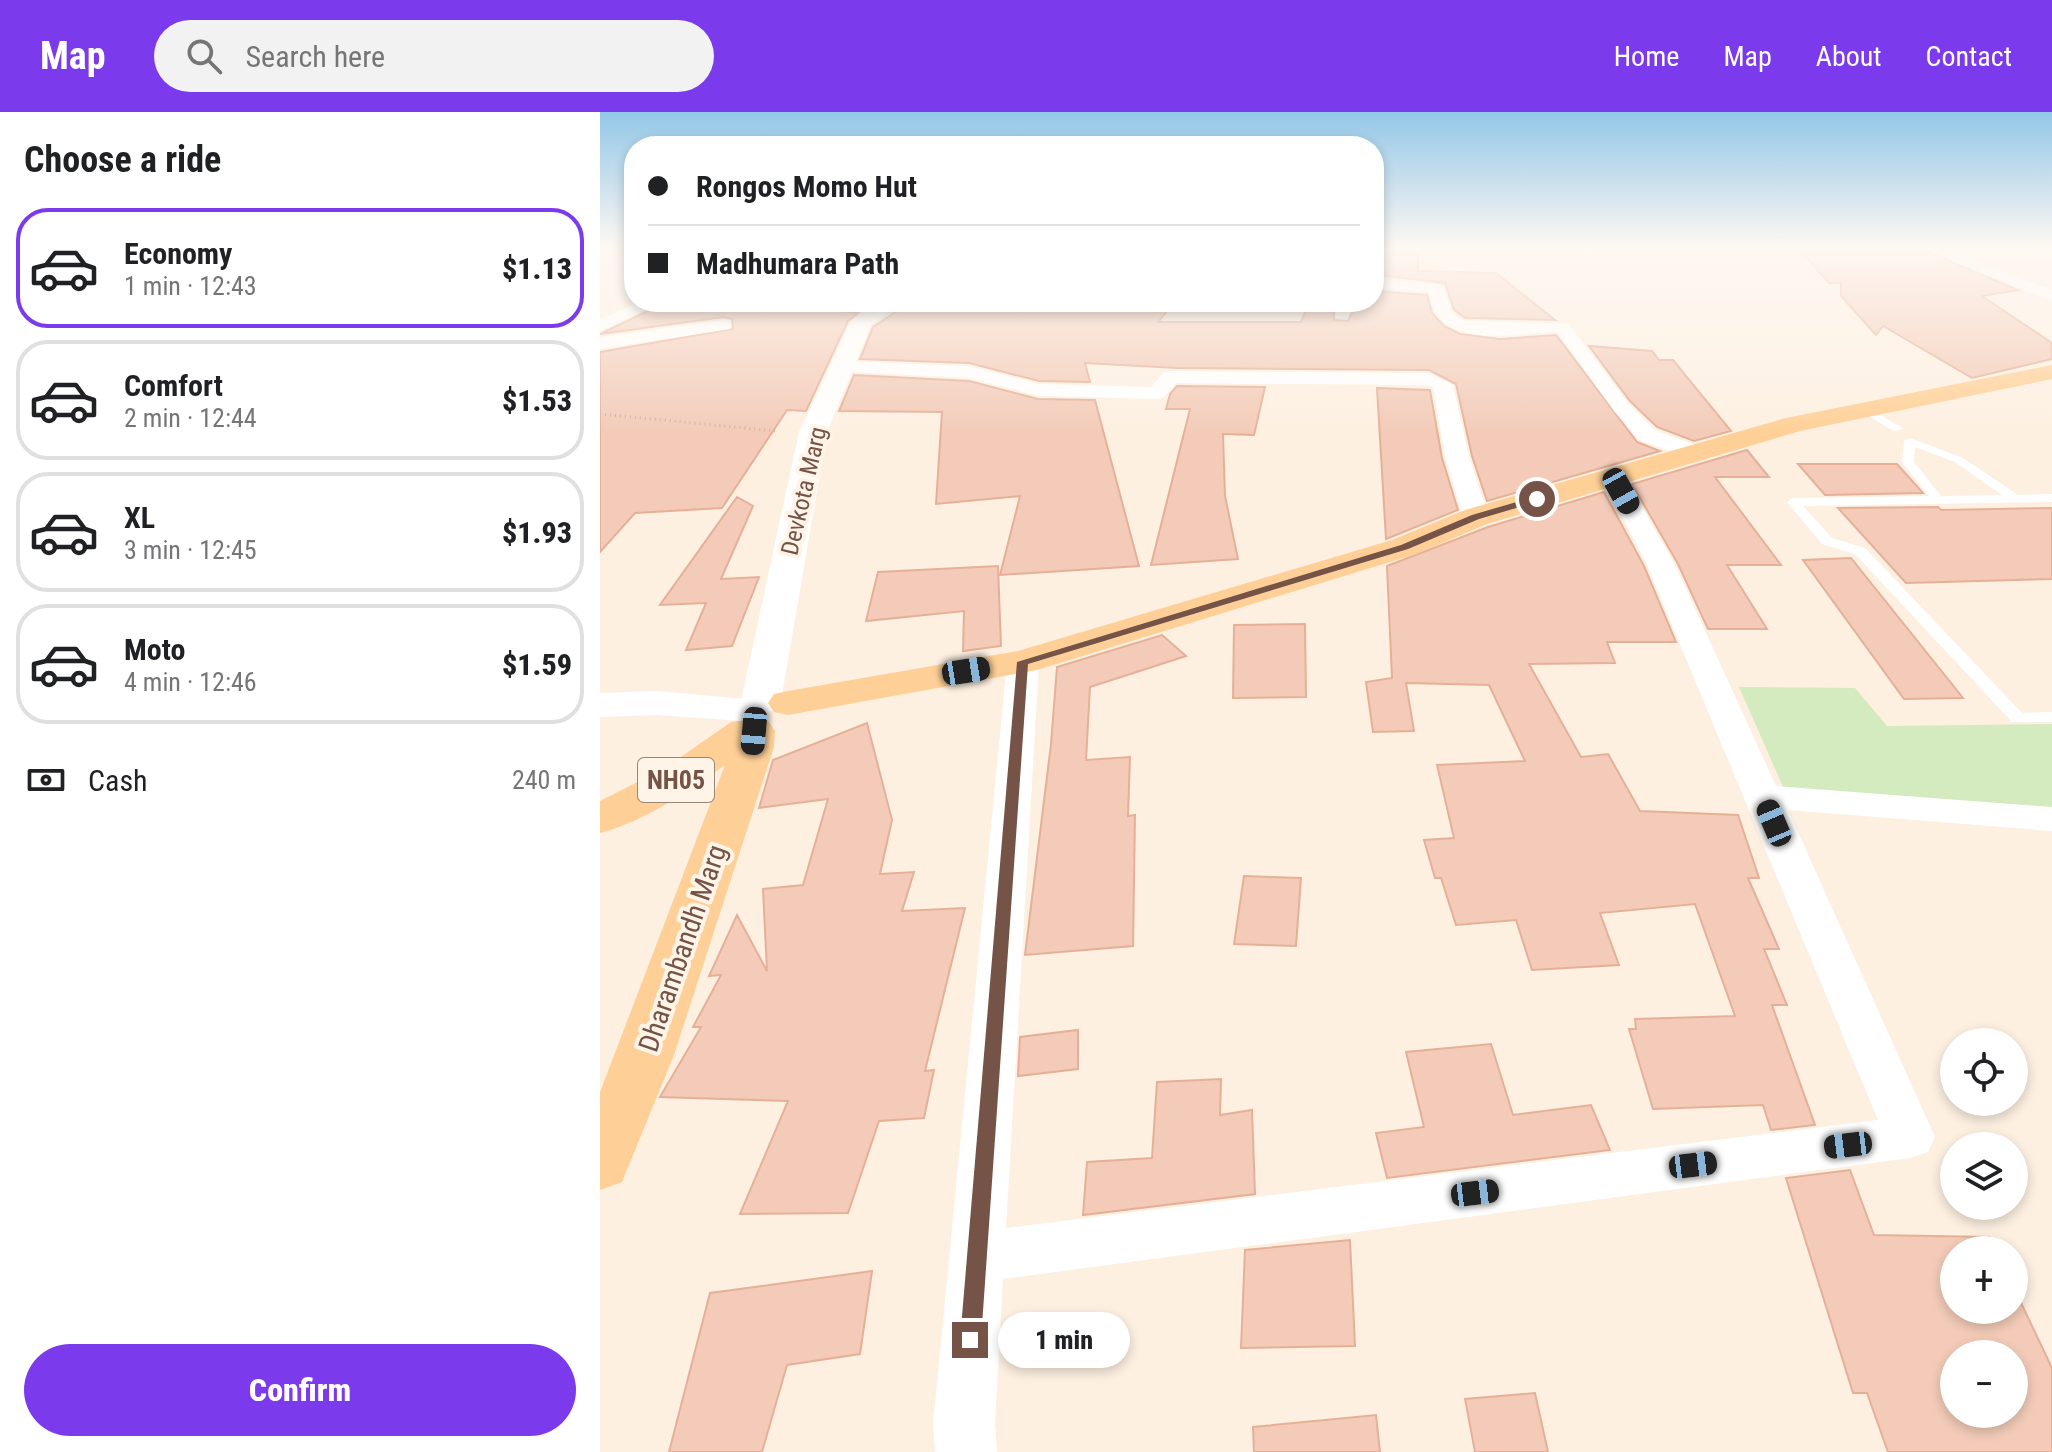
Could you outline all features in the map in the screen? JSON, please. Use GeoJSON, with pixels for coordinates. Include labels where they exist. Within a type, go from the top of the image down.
{"type":"FeatureCollection","features":[{"type":"Feature","properties":{"kind":"main road","name":"NH05"},"geometry":{"type":"LineString","coordinates":[[600,819],[680,777],[758,715],[1023,662],[1404,547],[1476,517],[1695,453],[1863,409],[2052,372]]}},
{"type":"Feature","properties":{"kind":"main road","name":"Dharambandh Marg"},"geometry":{"type":"LineString","coordinates":[[600,1163],[645,1055],[753,747],[758,715]]}},
{"type":"Feature","properties":{"kind":"street"},"geometry":{"type":"LineString","coordinates":[[1440,310],[1451,323],[1473,327],[1562,327],[1621,407],[1647,435],[1695,453]]}},
{"type":"Feature","properties":{"kind":"street"},"geometry":{"type":"LineString","coordinates":[[600,326],[630,312]]}},
{"type":"Feature","properties":{"kind":"street","name":"Devkota Marg"},"geometry":{"type":"LineString","coordinates":[[758,715],[813,432],[862,322],[876,312]]}},
{"type":"Feature","properties":{"kind":"street"},"geometry":{"type":"LineString","coordinates":[[600,315],[620,316]]}},
{"type":"Feature","properties":{"kind":"street"},"geometry":{"type":"LineString","coordinates":[[600,343],[657,335],[692,326],[724,325]]}},
{"type":"Feature","properties":{"kind":"street"},"geometry":{"type":"LineString","coordinates":[[842,367],[969,372],[1039,390],[1110,394],[1157,393],[1170,377],[1429,379],[1443,385],[1457,457],[1476,517]]}},
{"type":"Feature","properties":{"kind":"street"},"geometry":{"type":"LineString","coordinates":[[977,1257],[1910,1137],[1661,565],[1621,491],[1605,479]]}},
{"type":"Feature","properties":{"kind":"street"},"geometry":{"type":"LineString","coordinates":[[966,1452],[964,1424],[1023,662]]}},
{"type":"Feature","properties":{"kind":"street"},"geometry":{"type":"LineString","coordinates":[[600,705],[657,703],[758,715]]}},
{"type":"Feature","properties":{"kind":"street"},"geometry":{"type":"LineString","coordinates":[[1762,794],[2052,819]]}},
{"type":"Feature","properties":{"kind":"lane"},"geometry":{"type":"LineString","coordinates":[[1863,409],[1904,436],[1959,460],[2014,498]]}},
{"type":"Feature","properties":{"kind":"lane"},"geometry":{"type":"LineString","coordinates":[[1904,436],[1908,462],[1938,500]]}},
{"type":"Feature","properties":{"kind":"lane"},"geometry":{"type":"LineString","coordinates":[[2052,498],[1793,502],[1827,541],[1860,551],[2018,718],[2052,717]]}},
{"type":"Feature","properties":{"kind":"path"},"geometry":{"type":"LineString","coordinates":[[600,414],[737,430],[813,432]]}},
{"type":"Feature","properties":{"kind":"green space"},"geometry":{"type":"Polygon","coordinates":[[[1739,687],[1855,688],[1887,726],[2052,724],[2052,812],[1784,789],[1739,687]]]}},
{"type":"Feature","properties":{"kind":"building"},"geometry":{"type":"Polygon","coordinates":[[[1431,310],[1444,326],[1460,334],[1500,339],[1556,335],[1637,442],[1660,451],[1487,501],[1472,456],[1456,384],[1429,370],[1177,368],[1085,363],[1090,382],[1039,381],[969,363],[860,359],[873,327],[896,312],[1166,312],[1158,322],[1301,322],[1305,312],[1334,312],[1334,320],[1348,321],[1352,312],[1431,310]]]}},
{"type":"Feature","properties":{"kind":"building"},"geometry":{"type":"Polygon","coordinates":[[[1454,310],[1542,310],[1555,320],[1465,318],[1454,310]]]}},
{"type":"Feature","properties":{"kind":"building"},"geometry":{"type":"Polygon","coordinates":[[[1853,310],[2002,310],[2052,343],[2052,359],[1972,378],[1883,326],[1876,335],[1853,310]]]}},
{"type":"Feature","properties":{"kind":"building"},"geometry":{"type":"Polygon","coordinates":[[[645,312],[858,313],[848,321],[806,411],[787,410],[722,508],[635,513],[600,552],[600,352],[733,329],[732,319],[724,317],[600,334],[645,312]]]}},
{"type":"Feature","properties":{"kind":"building"},"geometry":{"type":"Polygon","coordinates":[[[1589,346],[1652,351],[1659,360],[1673,360],[1731,431],[1694,441],[1657,427],[1630,401],[1589,346]]]}},
{"type":"Feature","properties":{"kind":"building"},"geometry":{"type":"Polygon","coordinates":[[[854,375],[969,381],[1038,399],[1095,400],[1139,566],[1000,575],[1020,496],[936,504],[942,412],[839,411],[854,375]]]}},
{"type":"Feature","properties":{"kind":"building"},"geometry":{"type":"Polygon","coordinates":[[[1177,386],[1265,387],[1254,435],[1223,434],[1225,496],[1238,559],[1151,565],[1190,409],[1166,409],[1170,394],[1177,386]]]}},
{"type":"Feature","properties":{"kind":"building"},"geometry":{"type":"Polygon","coordinates":[[[1377,388],[1430,390],[1442,458],[1458,510],[1386,539],[1377,388]]]}},
{"type":"Feature","properties":{"kind":"building"},"geometry":{"type":"Polygon","coordinates":[[[1747,450],[1769,477],[1715,477],[1781,565],[1727,565],[1767,629],[1708,629],[1678,564],[1632,484],[1747,450]]]}},
{"type":"Feature","properties":{"kind":"building"},"geometry":{"type":"Polygon","coordinates":[[[1798,464],[1897,464],[1923,493],[1825,495],[1798,464]]]}},
{"type":"Feature","properties":{"kind":"building"},"geometry":{"type":"Polygon","coordinates":[[[1604,492],[1644,566],[1676,642],[1607,642],[1615,663],[1529,664],[1581,757],[1608,754],[1640,811],[1738,815],[1759,878],[1748,878],[1779,949],[1764,949],[1787,1005],[1772,1005],[1815,1125],[1771,1130],[1763,1105],[1653,1109],[1629,1029],[1636,1029],[1635,1019],[1735,1016],[1695,904],[1600,913],[1619,965],[1532,970],[1516,920],[1456,925],[1441,878],[1435,878],[1424,840],[1454,838],[1437,765],[1525,761],[1489,685],[1406,683],[1414,731],[1373,732],[1366,682],[1392,678],[1387,566],[1488,527],[1604,492]]]}},
{"type":"Feature","properties":{"kind":"building"},"geometry":{"type":"Polygon","coordinates":[[[737,497],[753,506],[721,579],[759,577],[732,646],[686,650],[706,603],[660,605],[737,497]]]}},
{"type":"Feature","properties":{"kind":"building"},"geometry":{"type":"Polygon","coordinates":[[[1938,507],[1941,510],[2052,508],[2052,579],[1906,583],[1838,508],[1938,507]]]}},
{"type":"Feature","properties":{"kind":"building"},"geometry":{"type":"Polygon","coordinates":[[[1851,558],[1963,698],[1904,699],[1803,560],[1851,558]]]}},
{"type":"Feature","properties":{"kind":"building"},"geometry":{"type":"Polygon","coordinates":[[[998,566],[1001,646],[963,651],[964,611],[866,621],[878,572],[998,566]]]}},
{"type":"Feature","properties":{"kind":"building"},"geometry":{"type":"Polygon","coordinates":[[[1305,624],[1306,697],[1233,698],[1234,625],[1305,624]]]}},
{"type":"Feature","properties":{"kind":"building"},"geometry":{"type":"Polygon","coordinates":[[[1162,635],[1186,656],[1090,687],[1086,760],[1130,757],[1128,816],[1135,815],[1133,946],[1025,955],[1051,744],[1057,667],[1162,635]]]}},
{"type":"Feature","properties":{"kind":"building"},"geometry":{"type":"Polygon","coordinates":[[[867,723],[892,820],[880,874],[914,872],[902,911],[965,908],[925,1071],[934,1070],[924,1118],[879,1121],[848,1213],[740,1214],[788,1101],[660,1097],[701,1027],[693,1027],[721,975],[709,976],[737,915],[767,971],[763,889],[803,885],[828,799],[759,808],[773,760],[867,723]]]}},
{"type":"Feature","properties":{"kind":"building"},"geometry":{"type":"Polygon","coordinates":[[[1244,876],[1301,878],[1296,946],[1234,944],[1244,876]]]}},
{"type":"Feature","properties":{"kind":"building"},"geometry":{"type":"Polygon","coordinates":[[[1078,1030],[1078,1069],[1018,1076],[1020,1037],[1078,1030]]]}},
{"type":"Feature","properties":{"kind":"building"},"geometry":{"type":"Polygon","coordinates":[[[1491,1044],[1513,1115],[1591,1105],[1610,1150],[1387,1178],[1376,1133],[1424,1127],[1406,1052],[1491,1044]]]}},
{"type":"Feature","properties":{"kind":"building"},"geometry":{"type":"Polygon","coordinates":[[[1221,1079],[1220,1115],[1252,1110],[1255,1194],[1083,1215],[1087,1162],[1152,1158],[1157,1082],[1221,1079]]]}},
{"type":"Feature","properties":{"kind":"building"},"geometry":{"type":"Polygon","coordinates":[[[1850,1170],[1874,1235],[1940,1236],[1940,1324],[2028,1324],[2028,1317],[2052,1368],[2052,1452],[1888,1452],[1867,1393],[1853,1393],[1786,1178],[1850,1170]]]}},
{"type":"Feature","properties":{"kind":"building"},"geometry":{"type":"Polygon","coordinates":[[[1350,1240],[1355,1346],[1241,1348],[1245,1250],[1350,1240]]]}},
{"type":"Feature","properties":{"kind":"building"},"geometry":{"type":"Polygon","coordinates":[[[872,1271],[860,1354],[787,1365],[762,1452],[669,1452],[710,1293],[872,1271]]]}},
{"type":"Feature","properties":{"kind":"building"},"geometry":{"type":"Polygon","coordinates":[[[1535,1393],[1548,1452],[1475,1452],[1465,1399],[1535,1393]]]}},
{"type":"Feature","properties":{"kind":"building"},"geometry":{"type":"Polygon","coordinates":[[[1376,1415],[1380,1452],[1254,1452],[1253,1427],[1376,1415]]]}},
{"type":"Feature","properties":{"kind":"route"},"geometry":{"type":"LineString","coordinates":[[970,1340],[1023,662],[1404,547],[1476,517],[1537,499]]}}]}
